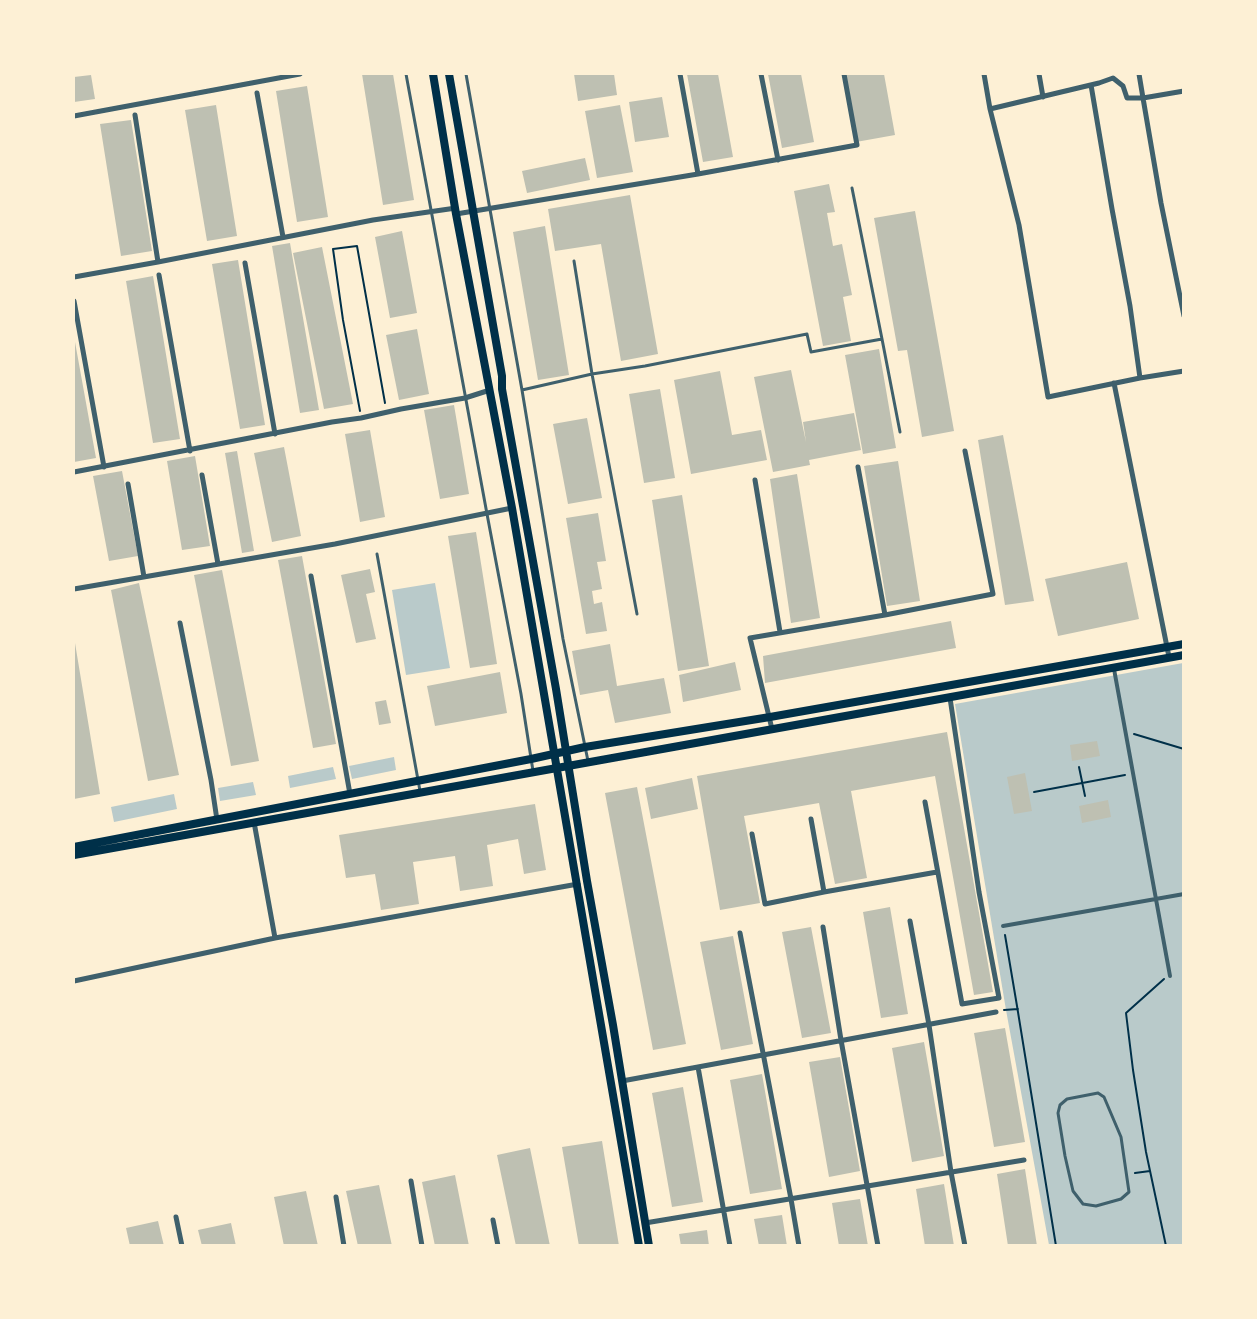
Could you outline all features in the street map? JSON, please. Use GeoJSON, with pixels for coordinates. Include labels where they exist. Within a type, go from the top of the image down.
{"type":"FeatureCollection","features":[{"type":"Feature","properties":{"kind":"main road"},"geometry":{"type":"LineString","coordinates":[[433,74],[558,768],[639,1245]]}},
{"type":"Feature","properties":{"kind":"main road"},"geometry":{"type":"LineString","coordinates":[[449,74],[649,1245]]}},
{"type":"Feature","properties":{"kind":"main road"},"geometry":{"type":"LineString","coordinates":[[74,848],[585,747],[1184,644]]}},
{"type":"Feature","properties":{"kind":"main road"},"geometry":{"type":"LineString","coordinates":[[74,855],[1184,655]]}},
{"type":"Feature","properties":{"kind":"street"},"geometry":{"type":"LineString","coordinates":[[74,116],[300,74]]}},
{"type":"Feature","properties":{"kind":"street"},"geometry":{"type":"LineString","coordinates":[[680,74],[698,174]]}},
{"type":"Feature","properties":{"kind":"street"},"geometry":{"type":"LineString","coordinates":[[761,74],[778,160]]}},
{"type":"Feature","properties":{"kind":"street"},"geometry":{"type":"LineString","coordinates":[[74,277],[432,210],[474,211],[857,145],[844,74]]}},
{"type":"Feature","properties":{"kind":"street"},"geometry":{"type":"LineString","coordinates":[[984,74],[990,109],[1019,225],[1048,397],[1184,371]]}},
{"type":"Feature","properties":{"kind":"street"},"geometry":{"type":"LineString","coordinates":[[1039,74],[1043,97]]}},
{"type":"Feature","properties":{"kind":"street"},"geometry":{"type":"LineString","coordinates":[[1138,74],[1184,316]]}},
{"type":"Feature","properties":{"kind":"street"},"geometry":{"type":"LineString","coordinates":[[990,109],[1113,78],[1123,86],[1127,98],[1143,98],[1184,91]]}},
{"type":"Feature","properties":{"kind":"street"},"geometry":{"type":"LineString","coordinates":[[1091,85],[1130,306],[1140,378]]}},
{"type":"Feature","properties":{"kind":"street"},"geometry":{"type":"LineString","coordinates":[[257,93],[283,237]]}},
{"type":"Feature","properties":{"kind":"street"},"geometry":{"type":"LineString","coordinates":[[135,115],[158,262]]}},
{"type":"Feature","properties":{"kind":"street"},"geometry":{"type":"LineString","coordinates":[[245,263],[275,434]]}},
{"type":"Feature","properties":{"kind":"street"},"geometry":{"type":"LineString","coordinates":[[159,275],[190,451]]}},
{"type":"Feature","properties":{"kind":"street"},"geometry":{"type":"LineString","coordinates":[[74,301],[104,467]]}},
{"type":"Feature","properties":{"kind":"street"},"geometry":{"type":"LineString","coordinates":[[1114,383],[1169,657]]}},
{"type":"Feature","properties":{"kind":"street"},"geometry":{"type":"LineString","coordinates":[[74,472],[465,398],[490,390]]}},
{"type":"Feature","properties":{"kind":"street"},"geometry":{"type":"LineString","coordinates":[[772,729],[750,638],[993,594],[965,451]]}},
{"type":"Feature","properties":{"kind":"street"},"geometry":{"type":"LineString","coordinates":[[858,468],[885,615]]}},
{"type":"Feature","properties":{"kind":"street"},"geometry":{"type":"LineString","coordinates":[[202,475],[218,564]]}},
{"type":"Feature","properties":{"kind":"street"},"geometry":{"type":"LineString","coordinates":[[755,480],[780,632]]}},
{"type":"Feature","properties":{"kind":"street"},"geometry":{"type":"LineString","coordinates":[[128,484],[144,577]]}},
{"type":"Feature","properties":{"kind":"street"},"geometry":{"type":"LineString","coordinates":[[74,588],[335,544],[512,508]]}},
{"type":"Feature","properties":{"kind":"street"},"geometry":{"type":"LineString","coordinates":[[311,576],[350,794]]}},
{"type":"Feature","properties":{"kind":"street"},"geometry":{"type":"LineString","coordinates":[[180,623],[217,820]]}},
{"type":"Feature","properties":{"kind":"street"},"geometry":{"type":"LineString","coordinates":[[1114,669],[1170,976]]}},
{"type":"Feature","properties":{"kind":"street"},"geometry":{"type":"LineString","coordinates":[[925,802],[962,1004],[999,998],[979,892],[950,698]]}},
{"type":"Feature","properties":{"kind":"street"},"geometry":{"type":"LineString","coordinates":[[811,819],[824,892]]}},
{"type":"Feature","properties":{"kind":"street"},"geometry":{"type":"LineString","coordinates":[[254,822],[275,938]]}},
{"type":"Feature","properties":{"kind":"street"},"geometry":{"type":"LineString","coordinates":[[752,834],[765,904],[937,872]]}},
{"type":"Feature","properties":{"kind":"street"},"geometry":{"type":"LineString","coordinates":[[74,981],[275,938],[578,884]]}},
{"type":"Feature","properties":{"kind":"street"},"geometry":{"type":"LineString","coordinates":[[1003,926],[1184,894]]}},
{"type":"Feature","properties":{"kind":"street"},"geometry":{"type":"LineString","coordinates":[[910,921],[965,1245]]}},
{"type":"Feature","properties":{"kind":"street"},"geometry":{"type":"LineString","coordinates":[[823,927],[878,1245]]}},
{"type":"Feature","properties":{"kind":"street"},"geometry":{"type":"LineString","coordinates":[[740,933],[799,1245]]}},
{"type":"Feature","properties":{"kind":"street"},"geometry":{"type":"LineString","coordinates":[[622,1081],[996,1012]]}},
{"type":"Feature","properties":{"kind":"street"},"geometry":{"type":"LineString","coordinates":[[698,1067],[730,1245]]}},
{"type":"Feature","properties":{"kind":"street"},"geometry":{"type":"LineString","coordinates":[[645,1223],[1024,1160]]}},
{"type":"Feature","properties":{"kind":"street"},"geometry":{"type":"LineString","coordinates":[[411,1181],[422,1245]]}},
{"type":"Feature","properties":{"kind":"street"},"geometry":{"type":"LineString","coordinates":[[336,1197],[344,1245]]}},
{"type":"Feature","properties":{"kind":"street"},"geometry":{"type":"LineString","coordinates":[[176,1217],[182,1245]]}},
{"type":"Feature","properties":{"kind":"street"},"geometry":{"type":"LineString","coordinates":[[493,1220],[498,1245]]}},
{"type":"Feature","properties":{"kind":"lane"},"geometry":{"type":"LineString","coordinates":[[406,74],[522,694],[533,772]]}},
{"type":"Feature","properties":{"kind":"lane"},"geometry":{"type":"LineString","coordinates":[[466,74],[563,639],[588,763]]}},
{"type":"Feature","properties":{"kind":"lane"},"geometry":{"type":"LineString","coordinates":[[852,188],[900,432]]}},
{"type":"Feature","properties":{"kind":"lane"},"geometry":{"type":"LineString","coordinates":[[574,261],[592,374],[637,614]]}},
{"type":"Feature","properties":{"kind":"lane"},"geometry":{"type":"LineString","coordinates":[[522,390],[592,374],[645,366],[807,334],[811,351],[882,339]]}},
{"type":"Feature","properties":{"kind":"lane"},"geometry":{"type":"LineString","coordinates":[[377,554],[420,792]]}},
{"type":"Feature","properties":{"kind":"lane"},"geometry":{"type":"LineString","coordinates":[[1098,1093],[1104,1097],[1121,1137],[1126,1174],[1129,1192],[1121,1199],[1096,1206],[1083,1204],[1073,1191],[1058,1113],[1060,1105],[1067,1099],[1098,1093]]}},
{"type":"Feature","properties":{"kind":"path"},"geometry":{"type":"LineString","coordinates":[[361,418],[333,249],[357,246],[386,412]]}},
{"type":"Feature","properties":{"kind":"path"},"geometry":{"type":"LineString","coordinates":[[1126,731],[1184,749]]}},
{"type":"Feature","properties":{"kind":"path"},"geometry":{"type":"LineString","coordinates":[[1079,767],[1085,796]]}},
{"type":"Feature","properties":{"kind":"path"},"geometry":{"type":"LineString","coordinates":[[1034,792],[1134,773]]}},
{"type":"Feature","properties":{"kind":"path"},"geometry":{"type":"LineString","coordinates":[[1003,926],[1056,1245]]}},
{"type":"Feature","properties":{"kind":"path"},"geometry":{"type":"LineString","coordinates":[[1166,1245],[1132,1070],[1126,1013],[1166,977],[1170,976]]}},
{"type":"Feature","properties":{"kind":"path"},"geometry":{"type":"LineString","coordinates":[[996,1012],[1018,1009]]}},
{"type":"Feature","properties":{"kind":"path"},"geometry":{"type":"LineString","coordinates":[[1126,1174],[1150,1171]]}},
{"type":"Feature","properties":{"kind":"shaded area"},"geometry":{"type":"Polygon","coordinates":[[[435,583],[450,668],[406,675],[392,590],[435,583]]]}},
{"type":"Feature","properties":{"kind":"shaded area"},"geometry":{"type":"Polygon","coordinates":[[[1183,663],[1183,1245],[1049,1245],[1006,1010],[955,704],[1183,663]]]}},
{"type":"Feature","properties":{"kind":"shaded area"},"geometry":{"type":"Polygon","coordinates":[[[394,757],[396,770],[352,779],[349,766],[394,757]]]}},
{"type":"Feature","properties":{"kind":"shaded area"},"geometry":{"type":"Polygon","coordinates":[[[333,767],[336,779],[290,788],[288,776],[333,767]]]}},
{"type":"Feature","properties":{"kind":"shaded area"},"geometry":{"type":"Polygon","coordinates":[[[253,782],[256,795],[220,801],[218,788],[253,782]]]}},
{"type":"Feature","properties":{"kind":"shaded area"},"geometry":{"type":"Polygon","coordinates":[[[174,794],[177,809],[114,822],[111,807],[174,794]]]}},
{"type":"Feature","properties":{"kind":"building"},"geometry":{"type":"Polygon","coordinates":[[[362,74],[393,74],[414,200],[383,205],[362,74]]]}},
{"type":"Feature","properties":{"kind":"building"},"geometry":{"type":"Polygon","coordinates":[[[574,74],[614,74],[617,95],[578,101],[574,74]]]}},
{"type":"Feature","properties":{"kind":"building"},"geometry":{"type":"Polygon","coordinates":[[[687,74],[718,74],[733,157],[703,162],[687,74]]]}},
{"type":"Feature","properties":{"kind":"building"},"geometry":{"type":"Polygon","coordinates":[[[768,74],[801,74],[814,142],[782,148],[768,74]]]}},
{"type":"Feature","properties":{"kind":"building"},"geometry":{"type":"Polygon","coordinates":[[[845,74],[884,74],[895,135],[856,142],[845,74]]]}},
{"type":"Feature","properties":{"kind":"building"},"geometry":{"type":"Polygon","coordinates":[[[91,75],[95,99],[74,102],[74,77],[91,75]]]}},
{"type":"Feature","properties":{"kind":"building"},"geometry":{"type":"Polygon","coordinates":[[[307,86],[328,217],[297,222],[276,91],[307,86]]]}},
{"type":"Feature","properties":{"kind":"building"},"geometry":{"type":"Polygon","coordinates":[[[662,97],[669,137],[635,142],[629,102],[662,97]]]}},
{"type":"Feature","properties":{"kind":"building"},"geometry":{"type":"Polygon","coordinates":[[[216,105],[237,236],[207,241],[185,110],[216,105]]]}},
{"type":"Feature","properties":{"kind":"building"},"geometry":{"type":"Polygon","coordinates":[[[620,105],[633,172],[597,178],[585,111],[620,105]]]}},
{"type":"Feature","properties":{"kind":"building"},"geometry":{"type":"Polygon","coordinates":[[[131,120],[152,251],[121,256],[100,124],[131,120]]]}},
{"type":"Feature","properties":{"kind":"building"},"geometry":{"type":"Polygon","coordinates":[[[585,158],[590,180],[527,193],[522,171],[585,158]]]}},
{"type":"Feature","properties":{"kind":"building"},"geometry":{"type":"Polygon","coordinates":[[[829,184],[835,212],[827,213],[833,246],[842,244],[852,295],[843,297],[851,341],[823,346],[794,191],[829,184]]]}},
{"type":"Feature","properties":{"kind":"building"},"geometry":{"type":"Polygon","coordinates":[[[630,195],[658,354],[621,361],[601,244],[555,251],[548,209],[630,195]]]}},
{"type":"Feature","properties":{"kind":"building"},"geometry":{"type":"Polygon","coordinates":[[[915,211],[954,431],[922,437],[907,350],[898,351],[874,218],[915,211]]]}},
{"type":"Feature","properties":{"kind":"building"},"geometry":{"type":"Polygon","coordinates":[[[545,226],[569,375],[538,380],[513,232],[545,226]]]}},
{"type":"Feature","properties":{"kind":"building"},"geometry":{"type":"Polygon","coordinates":[[[402,231],[417,313],[390,318],[375,237],[402,231]]]}},
{"type":"Feature","properties":{"kind":"building"},"geometry":{"type":"Polygon","coordinates":[[[290,243],[319,410],[300,413],[272,246],[290,243]]]}},
{"type":"Feature","properties":{"kind":"building"},"geometry":{"type":"Polygon","coordinates":[[[322,247],[353,404],[324,409],[293,253],[322,247]]]}},
{"type":"Feature","properties":{"kind":"building"},"geometry":{"type":"Polygon","coordinates":[[[238,260],[265,425],[240,429],[212,264],[238,260]]]}},
{"type":"Feature","properties":{"kind":"building"},"geometry":{"type":"Polygon","coordinates":[[[153,276],[180,439],[153,443],[126,281],[153,276]]]}},
{"type":"Feature","properties":{"kind":"building"},"geometry":{"type":"Polygon","coordinates":[[[417,329],[429,394],[399,400],[386,335],[417,329]]]}},
{"type":"Feature","properties":{"kind":"building"},"geometry":{"type":"Polygon","coordinates":[[[74,342],[96,458],[74,462],[74,342]]]}},
{"type":"Feature","properties":{"kind":"building"},"geometry":{"type":"Polygon","coordinates":[[[879,349],[896,448],[863,454],[845,355],[879,349]]]}},
{"type":"Feature","properties":{"kind":"building"},"geometry":{"type":"Polygon","coordinates":[[[791,370],[806,442],[803,422],[854,413],[861,450],[809,460],[810,465],[773,472],[754,377],[791,370]]]}},
{"type":"Feature","properties":{"kind":"building"},"geometry":{"type":"Polygon","coordinates":[[[720,371],[732,435],[761,430],[767,460],[691,474],[674,380],[720,371]]]}},
{"type":"Feature","properties":{"kind":"building"},"geometry":{"type":"Polygon","coordinates":[[[660,389],[675,478],[644,483],[629,394],[660,389]]]}},
{"type":"Feature","properties":{"kind":"building"},"geometry":{"type":"Polygon","coordinates":[[[454,405],[469,494],[440,499],[424,410],[454,405]]]}},
{"type":"Feature","properties":{"kind":"building"},"geometry":{"type":"Polygon","coordinates":[[[587,418],[602,498],[568,504],[553,424],[587,418]]]}},
{"type":"Feature","properties":{"kind":"building"},"geometry":{"type":"Polygon","coordinates":[[[370,430],[385,517],[360,522],[345,434],[370,430]]]}},
{"type":"Feature","properties":{"kind":"building"},"geometry":{"type":"Polygon","coordinates":[[[1003,435],[1034,601],[1005,605],[978,440],[1003,435]]]}},
{"type":"Feature","properties":{"kind":"building"},"geometry":{"type":"Polygon","coordinates":[[[284,447],[301,536],[272,542],[254,453],[284,447]]]}},
{"type":"Feature","properties":{"kind":"building"},"geometry":{"type":"Polygon","coordinates":[[[237,451],[254,551],[242,553],[225,453],[237,451]]]}},
{"type":"Feature","properties":{"kind":"building"},"geometry":{"type":"Polygon","coordinates":[[[195,456],[210,546],[182,550],[167,461],[195,456]]]}},
{"type":"Feature","properties":{"kind":"building"},"geometry":{"type":"Polygon","coordinates":[[[898,461],[920,601],[887,606],[864,466],[898,461]]]}},
{"type":"Feature","properties":{"kind":"building"},"geometry":{"type":"Polygon","coordinates":[[[122,471],[138,556],[109,561],[93,476],[122,471]]]}},
{"type":"Feature","properties":{"kind":"building"},"geometry":{"type":"Polygon","coordinates":[[[797,474],[820,618],[791,623],[770,479],[797,474]]]}},
{"type":"Feature","properties":{"kind":"building"},"geometry":{"type":"Polygon","coordinates":[[[682,495],[709,666],[678,671],[652,500],[682,495]]]}},
{"type":"Feature","properties":{"kind":"building"},"geometry":{"type":"Polygon","coordinates":[[[598,513],[606,561],[597,562],[602,589],[592,591],[594,604],[602,602],[607,631],[586,634],[566,518],[598,513]]]}},
{"type":"Feature","properties":{"kind":"building"},"geometry":{"type":"Polygon","coordinates":[[[476,532],[497,664],[470,668],[448,536],[476,532]]]}},
{"type":"Feature","properties":{"kind":"building"},"geometry":{"type":"Polygon","coordinates":[[[302,556],[336,744],[313,748],[278,560],[302,556]]]}},
{"type":"Feature","properties":{"kind":"building"},"geometry":{"type":"Polygon","coordinates":[[[1127,562],[1139,619],[1058,636],[1045,579],[1127,562]]]}},
{"type":"Feature","properties":{"kind":"building"},"geometry":{"type":"Polygon","coordinates":[[[370,569],[375,592],[366,594],[376,639],[356,643],[341,575],[370,569]]]}},
{"type":"Feature","properties":{"kind":"building"},"geometry":{"type":"Polygon","coordinates":[[[222,570],[259,761],[231,766],[194,575],[222,570]]]}},
{"type":"Feature","properties":{"kind":"building"},"geometry":{"type":"Polygon","coordinates":[[[139,583],[179,775],[148,781],[111,590],[139,583]]]}},
{"type":"Feature","properties":{"kind":"building"},"geometry":{"type":"Polygon","coordinates":[[[951,621],[956,648],[765,683],[763,656],[951,621]]]}},
{"type":"Feature","properties":{"kind":"building"},"geometry":{"type":"Polygon","coordinates":[[[74,643],[100,794],[74,799],[74,643]]]}},
{"type":"Feature","properties":{"kind":"building"},"geometry":{"type":"Polygon","coordinates":[[[610,644],[617,686],[664,678],[671,713],[615,723],[608,690],[580,695],[572,651],[610,644]]]}},
{"type":"Feature","properties":{"kind":"building"},"geometry":{"type":"Polygon","coordinates":[[[735,662],[741,690],[683,702],[679,675],[735,662]]]}},
{"type":"Feature","properties":{"kind":"building"},"geometry":{"type":"Polygon","coordinates":[[[500,672],[507,713],[435,726],[427,686],[500,672]]]}},
{"type":"Feature","properties":{"kind":"building"},"geometry":{"type":"Polygon","coordinates":[[[386,700],[391,723],[379,725],[375,702],[386,700]]]}},
{"type":"Feature","properties":{"kind":"building"},"geometry":{"type":"Polygon","coordinates":[[[947,732],[993,992],[974,995],[935,776],[851,791],[867,878],[835,884],[819,803],[744,816],[760,903],[720,910],[697,776],[947,732]]]}},
{"type":"Feature","properties":{"kind":"building"},"geometry":{"type":"Polygon","coordinates":[[[1097,741],[1100,756],[1072,761],[1070,745],[1097,741]]]}},
{"type":"Feature","properties":{"kind":"building"},"geometry":{"type":"Polygon","coordinates":[[[1025,773],[1032,811],[1014,814],[1007,777],[1025,773]]]}},
{"type":"Feature","properties":{"kind":"building"},"geometry":{"type":"Polygon","coordinates":[[[692,778],[698,809],[651,819],[645,788],[692,778]]]}},
{"type":"Feature","properties":{"kind":"building"},"geometry":{"type":"Polygon","coordinates":[[[637,787],[686,1044],[653,1050],[605,793],[637,787]]]}},
{"type":"Feature","properties":{"kind":"building"},"geometry":{"type":"Polygon","coordinates":[[[1108,800],[1111,817],[1082,823],[1079,806],[1108,800]]]}},
{"type":"Feature","properties":{"kind":"building"},"geometry":{"type":"Polygon","coordinates":[[[535,804],[546,870],[524,874],[518,839],[487,845],[493,886],[460,891],[455,856],[413,862],[419,904],[381,910],[375,874],[346,878],[339,835],[535,804]]]}},
{"type":"Feature","properties":{"kind":"building"},"geometry":{"type":"Polygon","coordinates":[[[890,907],[908,1014],[881,1018],[863,912],[890,907]]]}},
{"type":"Feature","properties":{"kind":"building"},"geometry":{"type":"Polygon","coordinates":[[[811,927],[831,1033],[802,1038],[782,932],[811,927]]]}},
{"type":"Feature","properties":{"kind":"building"},"geometry":{"type":"Polygon","coordinates":[[[733,936],[753,1044],[721,1050],[700,942],[733,936]]]}},
{"type":"Feature","properties":{"kind":"building"},"geometry":{"type":"Polygon","coordinates":[[[1005,1028],[1025,1142],[994,1147],[974,1033],[1005,1028]]]}},
{"type":"Feature","properties":{"kind":"building"},"geometry":{"type":"Polygon","coordinates":[[[924,1042],[944,1156],[912,1162],[892,1048],[924,1042]]]}},
{"type":"Feature","properties":{"kind":"building"},"geometry":{"type":"Polygon","coordinates":[[[840,1057],[860,1171],[829,1177],[809,1062],[840,1057]]]}},
{"type":"Feature","properties":{"kind":"building"},"geometry":{"type":"Polygon","coordinates":[[[762,1074],[782,1189],[750,1194],[730,1080],[762,1074]]]}},
{"type":"Feature","properties":{"kind":"building"},"geometry":{"type":"Polygon","coordinates":[[[683,1087],[703,1202],[672,1207],[652,1093],[683,1087]]]}},
{"type":"Feature","properties":{"kind":"building"},"geometry":{"type":"Polygon","coordinates":[[[602,1141],[619,1246],[579,1246],[562,1147],[602,1141]]]}},
{"type":"Feature","properties":{"kind":"building"},"geometry":{"type":"Polygon","coordinates":[[[530,1148],[550,1246],[516,1246],[497,1155],[530,1148]]]}},
{"type":"Feature","properties":{"kind":"building"},"geometry":{"type":"Polygon","coordinates":[[[1025,1169],[1037,1246],[1008,1246],[997,1174],[1025,1169]]]}},
{"type":"Feature","properties":{"kind":"building"},"geometry":{"type":"Polygon","coordinates":[[[455,1175],[469,1246],[435,1246],[422,1182],[455,1175]]]}},
{"type":"Feature","properties":{"kind":"building"},"geometry":{"type":"Polygon","coordinates":[[[944,1184],[954,1246],[925,1246],[916,1189],[944,1184]]]}},
{"type":"Feature","properties":{"kind":"building"},"geometry":{"type":"Polygon","coordinates":[[[379,1185],[392,1246],[358,1246],[346,1191],[379,1185]]]}},
{"type":"Feature","properties":{"kind":"building"},"geometry":{"type":"Polygon","coordinates":[[[306,1191],[318,1246],[284,1246],[274,1197],[306,1191]]]}},
{"type":"Feature","properties":{"kind":"building"},"geometry":{"type":"Polygon","coordinates":[[[860,1199],[868,1246],[839,1246],[832,1203],[860,1199]]]}},
{"type":"Feature","properties":{"kind":"building"},"geometry":{"type":"Polygon","coordinates":[[[782,1215],[787,1246],[759,1246],[754,1219],[782,1215]]]}},
{"type":"Feature","properties":{"kind":"building"},"geometry":{"type":"Polygon","coordinates":[[[158,1221],[164,1246],[130,1246],[126,1228],[158,1221]]]}},
{"type":"Feature","properties":{"kind":"building"},"geometry":{"type":"Polygon","coordinates":[[[231,1223],[236,1246],[202,1246],[198,1230],[231,1223]]]}},
{"type":"Feature","properties":{"kind":"building"},"geometry":{"type":"Polygon","coordinates":[[[707,1230],[709,1246],[681,1246],[679,1234],[707,1230]]]}}]}
